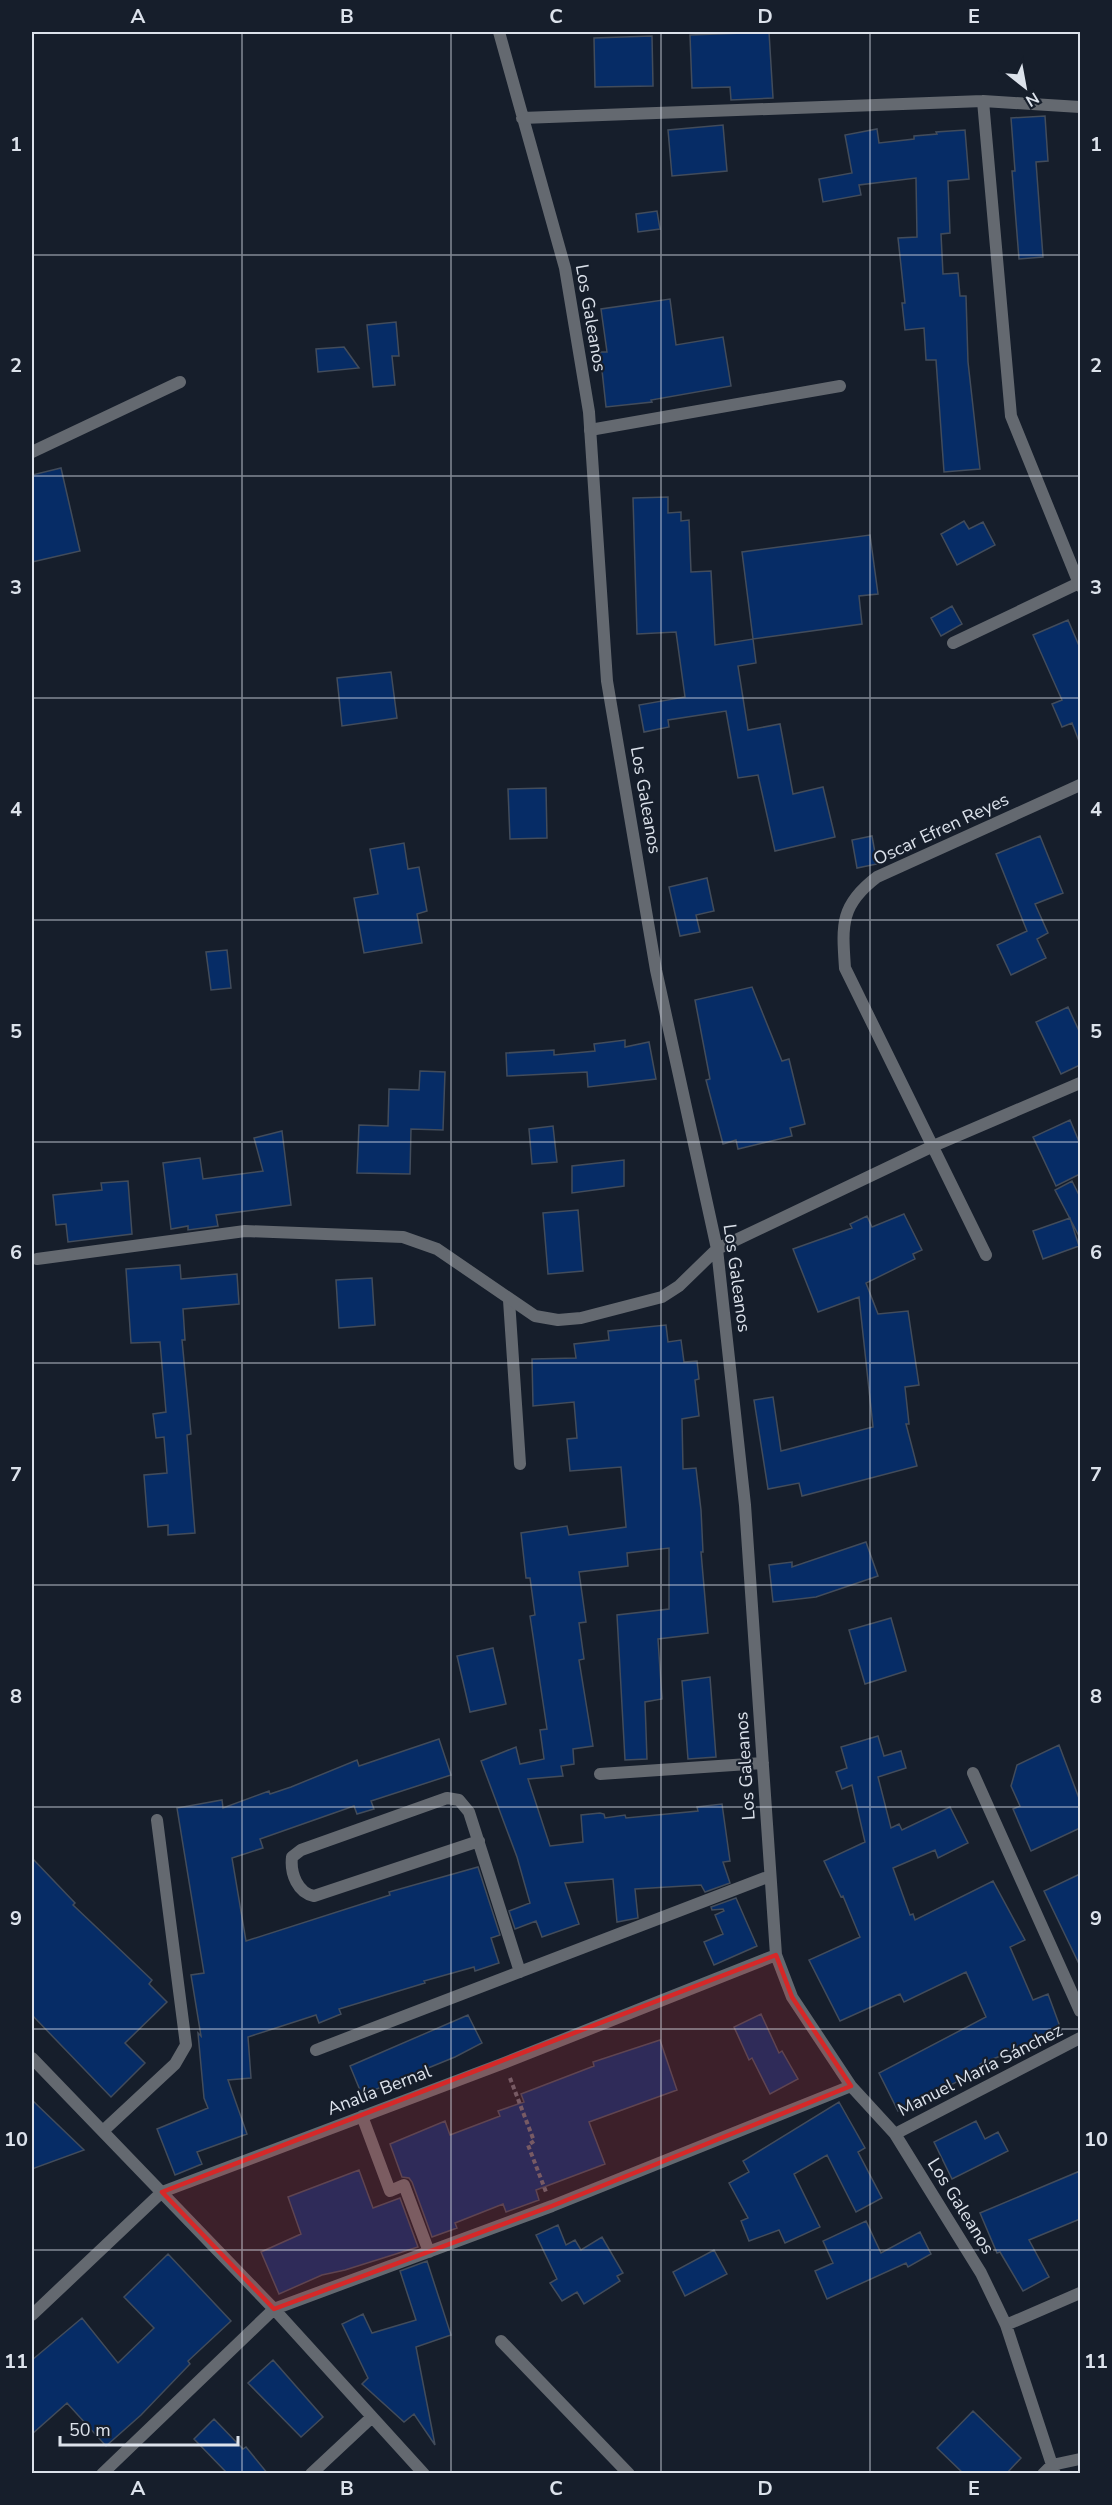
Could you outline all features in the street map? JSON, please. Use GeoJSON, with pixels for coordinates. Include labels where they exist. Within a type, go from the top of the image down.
{"type":"FeatureCollection","features":[{"type":"Feature","properties":{"kind":"street","name":"Los Galeanos"},"geometry":{"type":"LineString","coordinates":[[499,32],[565,268],[590,430],[607,681],[656,970],[717,1249],[745,1505],[776,1955],[792,1996],[851,2086],[895,2134],[981,2273],[1006,2325],[1050,2471]]}},
{"type":"Feature","properties":{"kind":"street"},"geometry":{"type":"LineString","coordinates":[[953,644],[1080,585],[1011,416],[983,101]]}},
{"type":"Feature","properties":{"kind":"street"},"geometry":{"type":"LineString","coordinates":[[522,118],[983,101],[1080,107]]}},
{"type":"Feature","properties":{"kind":"street"},"geometry":{"type":"LineString","coordinates":[[32,452],[180,382]]}},
{"type":"Feature","properties":{"kind":"street"},"geometry":{"type":"LineString","coordinates":[[590,430],[840,386]]}},
{"type":"Feature","properties":{"kind":"street","name":"Oscar Efren Reyes"},"geometry":{"type":"LineString","coordinates":[[931,1147],[845,968],[845,917],[857,892],[877,877],[1080,785]]}},
{"type":"Feature","properties":{"kind":"street"},"geometry":{"type":"LineString","coordinates":[[37,1259],[245,1232],[403,1237],[436,1249],[535,1316],[558,1320],[581,1318],[643,1304],[662,1297],[680,1286],[717,1249],[931,1147],[1080,1083]]}},
{"type":"Feature","properties":{"kind":"street"},"geometry":{"type":"LineString","coordinates":[[931,1147],[986,1255]]}},
{"type":"Feature","properties":{"kind":"street"},"geometry":{"type":"LineString","coordinates":[[509,1300],[520,1464]]}},
{"type":"Feature","properties":{"kind":"street"},"geometry":{"type":"LineString","coordinates":[[600,1774],[762,1763]]}},
{"type":"Feature","properties":{"kind":"street"},"geometry":{"type":"LineString","coordinates":[[973,1773],[1080,2011]]}},
{"type":"Feature","properties":{"kind":"street"},"geometry":{"type":"LineString","coordinates":[[479,1841],[315,1896],[306,1894],[299,1888],[291,1864],[292,1857],[300,1850],[447,1798],[459,1800],[469,1812],[479,1841],[520,1972]]}},
{"type":"Feature","properties":{"kind":"street"},"geometry":{"type":"LineString","coordinates":[[103,2131],[175,2064],[186,2046],[157,1820]]}},
{"type":"Feature","properties":{"kind":"street"},"geometry":{"type":"LineString","coordinates":[[316,2050],[770,1876]]}},
{"type":"Feature","properties":{"kind":"street","name":"Analía Bernal"},"geometry":{"type":"LineString","coordinates":[[32,2315],[162,2192],[504,2063],[776,1955]]}},
{"type":"Feature","properties":{"kind":"street","name":"Manuel María Sánchez"},"geometry":{"type":"LineString","coordinates":[[895,2134],[1080,2038]]}},
{"type":"Feature","properties":{"kind":"street"},"geometry":{"type":"LineString","coordinates":[[32,2058],[274,2309],[424,2474]]}},
{"type":"Feature","properties":{"kind":"street"},"geometry":{"type":"LineString","coordinates":[[102,2474],[274,2309],[552,2206],[851,2086]]}},
{"type":"Feature","properties":{"kind":"street"},"geometry":{"type":"LineString","coordinates":[[362,2116],[390,2191],[404,2185],[429,2252]]}},
{"type":"Feature","properties":{"kind":"street"},"geometry":{"type":"LineString","coordinates":[[1006,2325],[1080,2293]]}},
{"type":"Feature","properties":{"kind":"street"},"geometry":{"type":"LineString","coordinates":[[501,2341],[629,2474]]}},
{"type":"Feature","properties":{"kind":"street"},"geometry":{"type":"LineString","coordinates":[[310,2474],[372,2416]]}},
{"type":"Feature","properties":{"kind":"street"},"geometry":{"type":"LineString","coordinates":[[1050,2471],[1080,2459]]}},
{"type":"Feature","properties":{"kind":"path"},"geometry":{"type":"LineString","coordinates":[[504,2063],[534,2141],[528,2145],[552,2206]]}},
{"type":"Feature","properties":{"kind":"highlighted area"},"geometry":{"type":"Polygon","coordinates":[[[776,1955],[792,1997],[851,2086],[552,2206],[274,2309],[162,2192],[776,1955]]]}},
{"type":"Feature","properties":{"kind":"building"},"geometry":{"type":"Polygon","coordinates":[[[769,32],[773,98],[731,100],[730,87],[692,88],[690,35],[769,32]]]}},
{"type":"Feature","properties":{"kind":"building"},"geometry":{"type":"Polygon","coordinates":[[[652,36],[653,86],[595,87],[594,38],[652,36]]]}},
{"type":"Feature","properties":{"kind":"building"},"geometry":{"type":"Polygon","coordinates":[[[1045,116],[1048,161],[1036,162],[1043,257],[1019,259],[1012,171],[1015,171],[1011,118],[1045,116]]]}},
{"type":"Feature","properties":{"kind":"building"},"geometry":{"type":"Polygon","coordinates":[[[723,125],[727,171],[672,176],[668,130],[723,125]]]}},
{"type":"Feature","properties":{"kind":"building"},"geometry":{"type":"Polygon","coordinates":[[[877,129],[879,143],[914,139],[914,136],[937,134],[936,132],[965,130],[969,179],[948,181],[950,233],[941,234],[943,274],[958,273],[960,296],[966,296],[968,362],[980,469],[944,472],[936,360],[926,360],[924,328],[905,330],[902,303],[905,303],[898,238],[917,237],[916,178],[859,185],[861,195],[823,202],[819,179],[852,173],[845,135],[877,129]]]}},
{"type":"Feature","properties":{"kind":"building"},"geometry":{"type":"Polygon","coordinates":[[[657,211],[660,229],[638,232],[636,214],[657,211]]]}},
{"type":"Feature","properties":{"kind":"building"},"geometry":{"type":"Polygon","coordinates":[[[670,299],[676,345],[723,337],[731,386],[651,400],[652,402],[606,407],[600,352],[607,352],[601,309],[670,299]]]}},
{"type":"Feature","properties":{"kind":"building"},"geometry":{"type":"Polygon","coordinates":[[[396,322],[399,356],[392,356],[395,385],[373,387],[367,325],[396,322]]]}},
{"type":"Feature","properties":{"kind":"building"},"geometry":{"type":"Polygon","coordinates":[[[344,347],[359,368],[318,372],[316,349],[344,347]]]}},
{"type":"Feature","properties":{"kind":"building"},"geometry":{"type":"Polygon","coordinates":[[[61,468],[80,551],[32,562],[32,475],[61,468]]]}},
{"type":"Feature","properties":{"kind":"building"},"geometry":{"type":"Polygon","coordinates":[[[668,497],[668,513],[681,512],[681,521],[689,520],[691,572],[711,571],[715,645],[753,639],[756,663],[738,666],[748,730],[780,724],[793,794],[823,787],[835,837],[775,851],[758,775],[738,778],[726,711],[668,720],[669,727],[644,732],[639,705],[685,697],[676,632],[637,634],[633,498],[668,497]]]}},
{"type":"Feature","properties":{"kind":"building"},"geometry":{"type":"Polygon","coordinates":[[[964,521],[969,529],[983,522],[995,545],[957,565],[941,534],[964,521]]]}},
{"type":"Feature","properties":{"kind":"building"},"geometry":{"type":"Polygon","coordinates":[[[870,535],[878,594],[859,596],[862,624],[753,639],[742,552],[870,535]]]}},
{"type":"Feature","properties":{"kind":"building"},"geometry":{"type":"Polygon","coordinates":[[[952,606],[962,624],[941,636],[931,618],[952,606]]]}},
{"type":"Feature","properties":{"kind":"building"},"geometry":{"type":"Polygon","coordinates":[[[1068,620],[1080,648],[1080,744],[1072,723],[1062,727],[1052,704],[1062,700],[1033,635],[1068,620]]]}},
{"type":"Feature","properties":{"kind":"building"},"geometry":{"type":"Polygon","coordinates":[[[391,672],[397,718],[342,726],[337,678],[391,672]]]}},
{"type":"Feature","properties":{"kind":"building"},"geometry":{"type":"Polygon","coordinates":[[[546,788],[547,838],[510,839],[508,789],[546,788]]]}},
{"type":"Feature","properties":{"kind":"building"},"geometry":{"type":"Polygon","coordinates":[[[872,836],[877,864],[857,868],[852,840],[872,836]]]}},
{"type":"Feature","properties":{"kind":"building"},"geometry":{"type":"Polygon","coordinates":[[[1040,836],[1063,893],[1035,904],[1048,933],[1037,939],[1046,958],[1011,975],[997,945],[1027,931],[996,854],[1040,836]]]}},
{"type":"Feature","properties":{"kind":"building"},"geometry":{"type":"Polygon","coordinates":[[[404,843],[408,869],[419,867],[427,911],[417,914],[422,943],[364,953],[354,898],[378,894],[370,849],[404,843]]]}},
{"type":"Feature","properties":{"kind":"building"},"geometry":{"type":"Polygon","coordinates":[[[707,878],[714,911],[696,915],[700,932],[680,936],[669,887],[707,878]]]}},
{"type":"Feature","properties":{"kind":"building"},"geometry":{"type":"Polygon","coordinates":[[[227,950],[231,988],[211,990],[206,952],[227,950]]]}},
{"type":"Feature","properties":{"kind":"building"},"geometry":{"type":"Polygon","coordinates":[[[752,987],[782,1061],[789,1059],[805,1124],[790,1128],[792,1136],[738,1149],[736,1140],[723,1144],[706,1080],[710,1079],[695,1000],[752,987]]]}},
{"type":"Feature","properties":{"kind":"building"},"geometry":{"type":"Polygon","coordinates":[[[1068,1007],[1080,1033],[1080,1065],[1061,1074],[1036,1022],[1068,1007]]]}},
{"type":"Feature","properties":{"kind":"building"},"geometry":{"type":"Polygon","coordinates":[[[625,1040],[625,1047],[649,1042],[656,1079],[588,1087],[587,1072],[507,1076],[506,1053],[554,1050],[554,1055],[595,1051],[594,1044],[625,1040]]]}},
{"type":"Feature","properties":{"kind":"building"},"geometry":{"type":"Polygon","coordinates":[[[420,1071],[445,1072],[443,1130],[411,1129],[410,1174],[357,1173],[359,1125],[388,1126],[389,1089],[419,1090],[420,1071]]]}},
{"type":"Feature","properties":{"kind":"building"},"geometry":{"type":"Polygon","coordinates":[[[1070,1120],[1080,1144],[1080,1174],[1056,1186],[1033,1137],[1070,1120]]]}},
{"type":"Feature","properties":{"kind":"building"},"geometry":{"type":"Polygon","coordinates":[[[553,1126],[557,1162],[532,1164],[529,1129],[553,1126]]]}},
{"type":"Feature","properties":{"kind":"building"},"geometry":{"type":"Polygon","coordinates":[[[282,1131],[291,1205],[216,1215],[218,1226],[188,1230],[188,1226],[171,1229],[163,1163],[200,1158],[203,1179],[263,1171],[254,1138],[282,1131]]]}},
{"type":"Feature","properties":{"kind":"building"},"geometry":{"type":"Polygon","coordinates":[[[624,1160],[624,1186],[572,1193],[572,1166],[624,1160]]]}},
{"type":"Feature","properties":{"kind":"building"},"geometry":{"type":"Polygon","coordinates":[[[128,1181],[132,1234],[68,1242],[66,1224],[56,1225],[53,1195],[102,1190],[101,1183],[128,1181]]]}},
{"type":"Feature","properties":{"kind":"building"},"geometry":{"type":"Polygon","coordinates":[[[1072,1181],[1080,1197],[1080,1238],[1055,1190],[1072,1181]]]}},
{"type":"Feature","properties":{"kind":"building"},"geometry":{"type":"Polygon","coordinates":[[[578,1210],[583,1271],[548,1274],[543,1213],[578,1210]]]}},
{"type":"Feature","properties":{"kind":"building"},"geometry":{"type":"Polygon","coordinates":[[[904,1214],[922,1250],[913,1254],[915,1259],[866,1283],[878,1314],[908,1311],[919,1385],[905,1387],[909,1424],[906,1424],[917,1466],[802,1496],[799,1483],[768,1489],[754,1400],[773,1397],[781,1451],[873,1427],[859,1297],[818,1312],[793,1249],[852,1228],[850,1224],[867,1216],[872,1227],[904,1214]]]}},
{"type":"Feature","properties":{"kind":"building"},"geometry":{"type":"Polygon","coordinates":[[[1070,1218],[1079,1246],[1043,1259],[1033,1231],[1070,1218]]]}},
{"type":"Feature","properties":{"kind":"building"},"geometry":{"type":"Polygon","coordinates":[[[180,1265],[181,1279],[237,1274],[239,1304],[183,1309],[185,1340],[182,1340],[191,1434],[187,1435],[195,1533],[168,1535],[168,1525],[148,1527],[144,1475],[167,1473],[164,1437],[156,1438],[153,1414],[166,1412],[160,1342],[131,1343],[126,1269],[180,1265]]]}},
{"type":"Feature","properties":{"kind":"building"},"geometry":{"type":"Polygon","coordinates":[[[372,1278],[375,1325],[339,1328],[336,1280],[372,1278]]]}},
{"type":"Feature","properties":{"kind":"building"},"geometry":{"type":"Polygon","coordinates":[[[666,1325],[668,1342],[681,1340],[684,1362],[697,1361],[699,1379],[695,1380],[699,1416],[682,1419],[683,1469],[696,1468],[701,1510],[703,1552],[701,1552],[708,1633],[658,1639],[662,1699],[645,1702],[647,1759],[625,1760],[617,1615],[669,1609],[669,1548],[627,1553],[628,1566],[579,1572],[586,1622],[579,1623],[584,1659],[579,1660],[593,1746],[573,1749],[574,1764],[561,1766],[563,1776],[528,1779],[550,1846],[583,1842],[581,1815],[600,1813],[604,1814],[605,1818],[625,1815],[626,1818],[698,1811],[697,1807],[722,1804],[730,1861],[723,1862],[730,1883],[705,1892],[701,1885],[635,1889],[638,1918],[617,1922],[613,1879],[565,1883],[579,1924],[542,1937],[536,1921],[515,1929],[509,1911],[530,1903],[517,1857],[481,1761],[516,1747],[520,1764],[544,1759],[540,1730],[547,1729],[530,1616],[535,1615],[530,1578],[526,1578],[521,1533],[567,1526],[569,1535],[626,1527],[621,1467],[570,1471],[567,1439],[577,1438],[574,1402],[533,1406],[532,1359],[576,1358],[574,1344],[609,1340],[608,1331],[666,1325]]]}},
{"type":"Feature","properties":{"kind":"building"},"geometry":{"type":"Polygon","coordinates":[[[866,1542],[878,1576],[816,1597],[773,1602],[769,1565],[792,1562],[792,1567],[866,1542]]]}},
{"type":"Feature","properties":{"kind":"building"},"geometry":{"type":"Polygon","coordinates":[[[891,1618],[906,1671],[865,1684],[849,1630],[891,1618]]]}},
{"type":"Feature","properties":{"kind":"building"},"geometry":{"type":"Polygon","coordinates":[[[493,1648],[506,1704],[470,1712],[457,1656],[493,1648]]]}},
{"type":"Feature","properties":{"kind":"building"},"geometry":{"type":"Polygon","coordinates":[[[710,1677],[716,1757],[688,1759],[682,1681],[710,1677]]]}},
{"type":"Feature","properties":{"kind":"building"},"geometry":{"type":"Polygon","coordinates":[[[878,1736],[884,1756],[901,1751],[906,1768],[878,1777],[891,1828],[899,1824],[902,1830],[950,1807],[968,1843],[938,1858],[935,1850],[893,1868],[910,1915],[913,1914],[915,1920],[993,1881],[1025,1940],[1010,1947],[1033,2000],[1048,1994],[1062,2032],[980,2064],[983,2069],[898,2111],[879,2073],[986,2017],[966,1972],[904,2002],[900,1994],[840,2021],[809,1960],[860,1937],[843,1896],[841,1897],[824,1861],[865,1842],[852,1785],[842,1789],[836,1772],[847,1768],[841,1747],[878,1736]]]}},
{"type":"Feature","properties":{"kind":"building"},"geometry":{"type":"Polygon","coordinates":[[[439,1739],[451,1775],[371,1801],[374,1809],[357,1814],[354,1806],[260,1839],[263,1848],[232,1858],[246,1941],[390,1895],[389,1892],[478,1867],[500,1935],[491,1938],[499,1963],[475,1971],[474,1967],[424,1981],[425,1983],[339,2009],[341,2014],[319,2023],[316,2015],[248,2037],[251,2078],[228,2080],[247,2134],[197,2152],[202,2164],[175,2175],[157,2129],[208,2108],[204,2098],[198,2033],[201,2036],[191,1975],[204,1973],[177,1808],[222,1800],[223,1808],[269,1791],[270,1794],[291,1787],[357,1760],[359,1766],[439,1739]]]}},
{"type":"Feature","properties":{"kind":"building"},"geometry":{"type":"Polygon","coordinates":[[[1059,1745],[1080,1801],[1080,1828],[1031,1851],[1013,1809],[1020,1806],[1011,1786],[1017,1765],[1059,1745]]]}},
{"type":"Feature","properties":{"kind":"building"},"geometry":{"type":"Polygon","coordinates":[[[32,1858],[75,1903],[73,1905],[152,1980],[149,1984],[167,2002],[125,2043],[145,2063],[111,2097],[32,2015],[32,1858]]]}},
{"type":"Feature","properties":{"kind":"building"},"geometry":{"type":"Polygon","coordinates":[[[1080,1874],[1080,1966],[1044,1891],[1080,1874]]]}},
{"type":"Feature","properties":{"kind":"building"},"geometry":{"type":"Polygon","coordinates":[[[736,1898],[757,1946],[714,1965],[704,1942],[723,1934],[715,1915],[724,1911],[723,1909],[712,1910],[711,1907],[736,1898]]]}},
{"type":"Feature","properties":{"kind":"building"},"geometry":{"type":"Polygon","coordinates":[[[761,2014],[779,2053],[782,2051],[798,2079],[770,2094],[752,2058],[749,2060],[734,2027],[761,2014]]]}},
{"type":"Feature","properties":{"kind":"building"},"geometry":{"type":"Polygon","coordinates":[[[468,2015],[482,2043],[455,2057],[362,2095],[350,2066],[468,2015]]]}},
{"type":"Feature","properties":{"kind":"building"},"geometry":{"type":"Polygon","coordinates":[[[660,2040],[677,2090],[589,2122],[605,2164],[536,2190],[539,2200],[506,2212],[503,2204],[455,2223],[457,2228],[432,2237],[412,2182],[409,2178],[402,2177],[390,2144],[445,2121],[450,2135],[500,2116],[498,2111],[524,2102],[521,2094],[594,2066],[593,2062],[660,2040]]]}},
{"type":"Feature","properties":{"kind":"building"},"geometry":{"type":"Polygon","coordinates":[[[32,2100],[84,2150],[32,2169],[32,2100]]]}},
{"type":"Feature","properties":{"kind":"building"},"geometry":{"type":"Polygon","coordinates":[[[839,2102],[865,2148],[858,2152],[882,2198],[856,2212],[827,2155],[794,2174],[820,2227],[785,2243],[779,2230],[749,2241],[741,2221],[748,2218],[729,2183],[749,2172],[743,2161],[839,2102]]]}},
{"type":"Feature","properties":{"kind":"building"},"geometry":{"type":"Polygon","coordinates":[[[976,2121],[985,2139],[998,2132],[1008,2151],[952,2179],[934,2142],[976,2121]]]}},
{"type":"Feature","properties":{"kind":"building"},"geometry":{"type":"Polygon","coordinates":[[[359,2170],[373,2208],[400,2198],[418,2247],[322,2275],[279,2294],[261,2252],[301,2234],[288,2197],[359,2170]]]}},
{"type":"Feature","properties":{"kind":"building"},"geometry":{"type":"Polygon","coordinates":[[[1080,2171],[1080,2219],[1029,2240],[1049,2277],[1023,2291],[1000,2252],[997,2253],[980,2213],[1080,2171]]]}},
{"type":"Feature","properties":{"kind":"building"},"geometry":{"type":"Polygon","coordinates":[[[866,2221],[881,2253],[920,2232],[931,2254],[908,2267],[906,2263],[827,2299],[815,2271],[833,2263],[823,2241],[866,2221]]]}},
{"type":"Feature","properties":{"kind":"building"},"geometry":{"type":"Polygon","coordinates":[[[558,2225],[566,2245],[575,2240],[581,2250],[602,2237],[623,2273],[617,2276],[620,2281],[584,2304],[577,2292],[562,2301],[550,2283],[557,2279],[536,2235],[558,2225]]]}},
{"type":"Feature","properties":{"kind":"building"},"geometry":{"type":"Polygon","coordinates":[[[714,2250],[727,2274],[685,2296],[673,2272],[714,2250]]]}},
{"type":"Feature","properties":{"kind":"building"},"geometry":{"type":"Polygon","coordinates":[[[168,2254],[231,2321],[188,2361],[190,2364],[141,2415],[106,2446],[67,2403],[32,2434],[32,2360],[82,2318],[118,2363],[154,2328],[124,2297],[168,2254]]]}},
{"type":"Feature","properties":{"kind":"building"},"geometry":{"type":"Polygon","coordinates":[[[427,2261],[451,2335],[416,2347],[435,2445],[414,2414],[404,2422],[362,2384],[368,2378],[342,2324],[363,2314],[372,2333],[416,2320],[400,2271],[427,2261]]]}},
{"type":"Feature","properties":{"kind":"building"},"geometry":{"type":"Polygon","coordinates":[[[273,2360],[323,2417],[301,2437],[248,2383],[273,2360]]]}},
{"type":"Feature","properties":{"kind":"building"},"geometry":{"type":"Polygon","coordinates":[[[973,2411],[1021,2458],[1006,2474],[964,2474],[937,2448],[973,2411]]]}},
{"type":"Feature","properties":{"kind":"building"},"geometry":{"type":"Polygon","coordinates":[[[214,2419],[243,2449],[246,2447],[268,2474],[228,2474],[194,2439],[214,2419]]]}}]}
